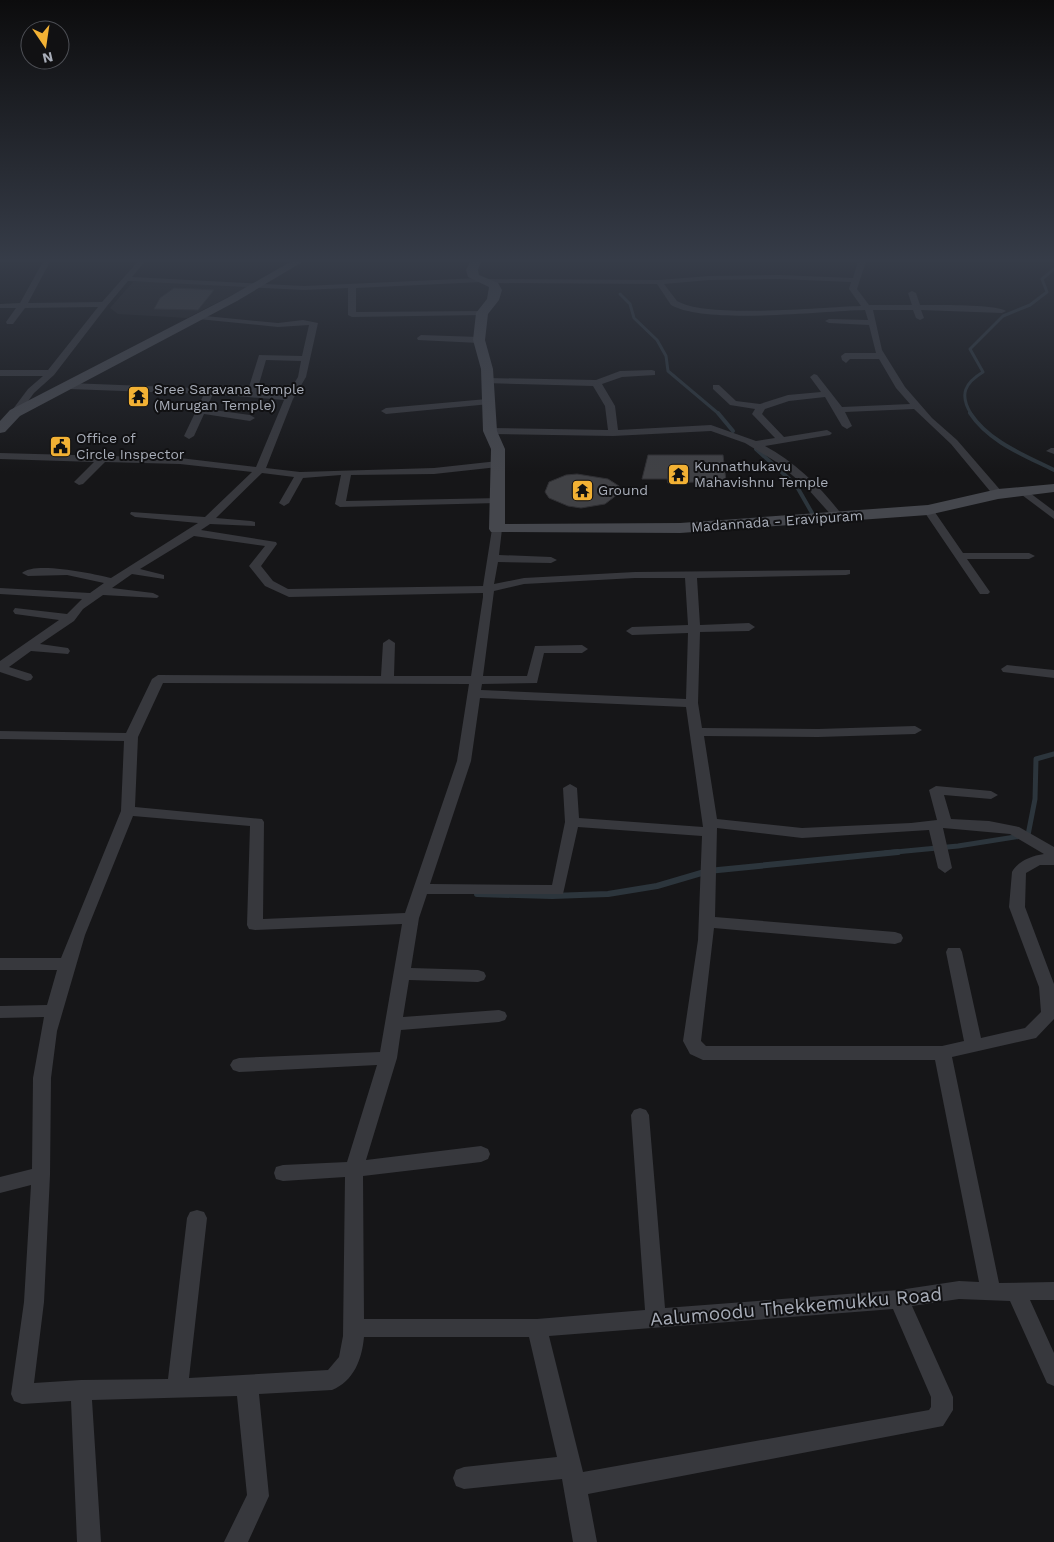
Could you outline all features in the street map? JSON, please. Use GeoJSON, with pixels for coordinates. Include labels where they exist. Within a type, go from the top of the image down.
{"type":"FeatureCollection","features":[{"type":"Feature","properties":{"kind":"main road"},"geometry":{"type":"LineString","coordinates":[[0,429],[15,413],[174,330]]}},
{"type":"Feature","properties":{"kind":"main road"},"geometry":{"type":"LineString","coordinates":[[480,330],[479,340],[488,381],[487,402],[490,431],[498,449],[497,529]]}},
{"type":"Feature","properties":{"kind":"main road","name":"Madannada - Eravipuram"},"geometry":{"type":"LineString","coordinates":[[497,529],[680,528],[928,510],[998,494],[1054,488]]}},
{"type":"Feature","properties":{"kind":"street"},"geometry":{"type":"LineString","coordinates":[[15,413],[31,391],[51,373],[84,330]]}},
{"type":"Feature","properties":{"kind":"street"},"geometry":{"type":"LineString","coordinates":[[0,668],[70,618],[93,597],[130,570],[208,520],[260,470],[289,398],[297,388],[312,330]]}},
{"type":"Feature","properties":{"kind":"street"},"geometry":{"type":"LineString","coordinates":[[874,330],[878,350],[901,388],[916,406],[954,442],[998,494]]}},
{"type":"Feature","properties":{"kind":"street"},"geometry":{"type":"LineString","coordinates":[[421,338],[479,340]]}},
{"type":"Feature","properties":{"kind":"street"},"geometry":{"type":"LineString","coordinates":[[846,360],[845,356],[882,356]]}},
{"type":"Feature","properties":{"kind":"street"},"geometry":{"type":"LineString","coordinates":[[252,393],[262,357],[305,359]]}},
{"type":"Feature","properties":{"kind":"street"},"geometry":{"type":"LineString","coordinates":[[488,381],[596,383],[620,374],[652,372]]}},
{"type":"Feature","properties":{"kind":"street"},"geometry":{"type":"LineString","coordinates":[[0,373],[51,373]]}},
{"type":"Feature","properties":{"kind":"street"},"geometry":{"type":"LineString","coordinates":[[814,377],[828,394],[848,426]]}},
{"type":"Feature","properties":{"kind":"street"},"geometry":{"type":"LineString","coordinates":[[596,383],[613,411],[613,433]]}},
{"type":"Feature","properties":{"kind":"street"},"geometry":{"type":"LineString","coordinates":[[69,386],[252,393],[289,398]]}},
{"type":"Feature","properties":{"kind":"street"},"geometry":{"type":"LineString","coordinates":[[716,387],[733,403],[761,407],[788,398],[828,394]]}},
{"type":"Feature","properties":{"kind":"street"},"geometry":{"type":"LineString","coordinates":[[189,436],[210,391]]}},
{"type":"Feature","properties":{"kind":"street"},"geometry":{"type":"LineString","coordinates":[[386,411],[487,402]]}},
{"type":"Feature","properties":{"kind":"street"},"geometry":{"type":"LineString","coordinates":[[838,410],[916,406]]}},
{"type":"Feature","properties":{"kind":"street"},"geometry":{"type":"LineString","coordinates":[[761,407],[757,414],[782,440]]}},
{"type":"Feature","properties":{"kind":"street"},"geometry":{"type":"LineString","coordinates":[[201,411],[250,418]]}},
{"type":"Feature","properties":{"kind":"street"},"geometry":{"type":"LineString","coordinates":[[490,431],[613,433],[711,428],[758,444],[809,484],[837,516]]}},
{"type":"Feature","properties":{"kind":"street"},"geometry":{"type":"LineString","coordinates":[[758,444],[827,433]]}},
{"type":"Feature","properties":{"kind":"street"},"geometry":{"type":"LineString","coordinates":[[0,456],[180,460],[300,475],[347,472],[434,471],[498,464]]}},
{"type":"Feature","properties":{"kind":"street"},"geometry":{"type":"LineString","coordinates":[[79,482],[103,458]]}},
{"type":"Feature","properties":{"kind":"street"},"geometry":{"type":"LineString","coordinates":[[347,472],[340,504],[497,500]]}},
{"type":"Feature","properties":{"kind":"street"},"geometry":{"type":"LineString","coordinates":[[284,503],[300,475]]}},
{"type":"Feature","properties":{"kind":"street"},"geometry":{"type":"LineString","coordinates":[[1022,490],[1054,516]]}},
{"type":"Feature","properties":{"kind":"street"},"geometry":{"type":"LineString","coordinates":[[928,510],[984,592]]}},
{"type":"Feature","properties":{"kind":"street"},"geometry":{"type":"LineString","coordinates":[[135,514],[251,524]]}},
{"type":"Feature","properties":{"kind":"street"},"geometry":{"type":"LineString","coordinates":[[497,529],[488,589],[489,597],[476,685],[464,761],[411,918],[388,1058],[354,1169],[354,1328],[348,1362],[343,1373],[332,1380],[177,1389],[81,1390],[22,1394],[34,1302],[37,1219],[41,1175],[43,1066],[53,1011],[91,898],[128,811],[131,737],[158,679],[387,681],[533,680],[540,649],[582,649]]}},
{"type":"Feature","properties":{"kind":"street"},"geometry":{"type":"LineString","coordinates":[[192,532],[272,544],[255,566],[260,576],[277,590],[290,594],[488,589],[524,581],[691,574],[846,572]]}},
{"type":"Feature","properties":{"kind":"street"},"geometry":{"type":"LineString","coordinates":[[960,556],[1030,556]]}},
{"type":"Feature","properties":{"kind":"street"},"geometry":{"type":"LineString","coordinates":[[493,558],[551,560]]}},
{"type":"Feature","properties":{"kind":"street"},"geometry":{"type":"LineString","coordinates":[[130,570],[160,577]]}},
{"type":"Feature","properties":{"kind":"street"},"geometry":{"type":"LineString","coordinates":[[28,573],[67,572],[114,582]]}},
{"type":"Feature","properties":{"kind":"street"},"geometry":{"type":"LineString","coordinates":[[691,574],[694,628],[692,703],[698,732],[710,828],[706,922],[692,1041],[696,1049],[703,1053],[942,1053],[1030,1033],[1049,1014],[1047,987],[1017,908],[1019,872],[1024,866],[1040,860],[1054,860]]}},
{"type":"Feature","properties":{"kind":"street"},"geometry":{"type":"LineString","coordinates":[[0,591],[70,594],[93,597]]}},
{"type":"Feature","properties":{"kind":"street"},"geometry":{"type":"LineString","coordinates":[[29,598],[153,596]]}},
{"type":"Feature","properties":{"kind":"street"},"geometry":{"type":"LineString","coordinates":[[19,611],[70,618]]}},
{"type":"Feature","properties":{"kind":"street"},"geometry":{"type":"LineString","coordinates":[[632,631],[749,627]]}},
{"type":"Feature","properties":{"kind":"street"},"geometry":{"type":"LineString","coordinates":[[387,681],[389,643]]}},
{"type":"Feature","properties":{"kind":"street"},"geometry":{"type":"LineString","coordinates":[[31,647],[64,651]]}},
{"type":"Feature","properties":{"kind":"street"},"geometry":{"type":"LineString","coordinates":[[0,668],[27,676]]}},
{"type":"Feature","properties":{"kind":"street"},"geometry":{"type":"LineString","coordinates":[[1008,669],[1054,674]]}},
{"type":"Feature","properties":{"kind":"street"},"geometry":{"type":"LineString","coordinates":[[476,685],[692,703]]}},
{"type":"Feature","properties":{"kind":"street"},"geometry":{"type":"LineString","coordinates":[[698,732],[818,733],[915,730]]}},
{"type":"Feature","properties":{"kind":"street"},"geometry":{"type":"LineString","coordinates":[[0,735],[131,737]]}},
{"type":"Feature","properties":{"kind":"street"},"geometry":{"type":"LineString","coordinates":[[421,889],[558,890],[572,822],[570,788]]}},
{"type":"Feature","properties":{"kind":"street"},"geometry":{"type":"LineString","coordinates":[[945,868],[936,790],[991,795]]}},
{"type":"Feature","properties":{"kind":"street"},"geometry":{"type":"LineString","coordinates":[[128,811],[258,822],[255,925],[411,918]]}},
{"type":"Feature","properties":{"kind":"street"},"geometry":{"type":"LineString","coordinates":[[572,822],[802,832],[940,824],[989,826],[1014,830],[1054,854]]}},
{"type":"Feature","properties":{"kind":"street"},"geometry":{"type":"LineString","coordinates":[[706,922],[895,938]]}},
{"type":"Feature","properties":{"kind":"street"},"geometry":{"type":"LineString","coordinates":[[954,952],[974,1047]]}},
{"type":"Feature","properties":{"kind":"street"},"geometry":{"type":"LineString","coordinates":[[0,964],[68,964]]}},
{"type":"Feature","properties":{"kind":"street"},"geometry":{"type":"LineString","coordinates":[[402,974],[478,976]]}},
{"type":"Feature","properties":{"kind":"street"},"geometry":{"type":"LineString","coordinates":[[0,1012],[53,1011]]}},
{"type":"Feature","properties":{"kind":"street"},"geometry":{"type":"LineString","coordinates":[[394,1024],[499,1016]]}},
{"type":"Feature","properties":{"kind":"street"},"geometry":{"type":"LineString","coordinates":[[942,1053],[991,1292]]}},
{"type":"Feature","properties":{"kind":"street"},"geometry":{"type":"LineString","coordinates":[[239,1065],[388,1058]]}},
{"type":"Feature","properties":{"kind":"street"},"geometry":{"type":"LineString","coordinates":[[640,1115],[656,1320]]}},
{"type":"Feature","properties":{"kind":"street"},"geometry":{"type":"LineString","coordinates":[[283,1173],[354,1169],[481,1154]]}},
{"type":"Feature","properties":{"kind":"street"},"geometry":{"type":"LineString","coordinates":[[0,1185],[41,1175]]}},
{"type":"Feature","properties":{"kind":"street"},"geometry":{"type":"LineString","coordinates":[[177,1389],[197,1218]]}},
{"type":"Feature","properties":{"kind":"street","name":"Aalumoodu Thekkemukku Road"},"geometry":{"type":"LineString","coordinates":[[354,1328],[537,1328],[656,1320],[899,1299],[959,1290],[991,1292],[1054,1291]]}},
{"type":"Feature","properties":{"kind":"street"},"geometry":{"type":"LineString","coordinates":[[1016,1292],[1054,1376]]}},
{"type":"Feature","properties":{"kind":"street"},"geometry":{"type":"LineString","coordinates":[[464,1478],[573,1476],[935,1419],[942,1410],[942,1397],[899,1299]]}},
{"type":"Feature","properties":{"kind":"street"},"geometry":{"type":"LineString","coordinates":[[537,1328],[573,1476],[585,1542]]}},
{"type":"Feature","properties":{"kind":"street"},"geometry":{"type":"LineString","coordinates":[[236,1542],[258,1496],[247,1384]]}},
{"type":"Feature","properties":{"kind":"street"},"geometry":{"type":"LineString","coordinates":[[81,1390],[90,1542]]}},
{"type":"Feature","properties":{"kind":"building","name":"Kunnathukavu Mahavishnu Temple"},"geometry":{"type":"Polygon","coordinates":[[[648,455],[723,455],[726,481],[668,483],[667,479],[642,479],[648,455]]]}},
{"type":"Feature","properties":{"kind":"building","name":"Ground"},"geometry":{"type":"Polygon","coordinates":[[[577,474],[608,479],[619,486],[618,494],[605,504],[581,508],[568,506],[549,498],[545,492],[549,482],[566,475],[577,474]]]}},
{"type":"Feature","properties":{"kind":"waterway"},"geometry":{"type":"LineString","coordinates":[[647,330],[657,340],[666,356],[668,371],[718,414]]}},
{"type":"Feature","properties":{"kind":"waterway"},"geometry":{"type":"LineString","coordinates":[[971,414],[965,401],[966,390],[972,380],[983,372],[970,349],[989,330]]}},
{"type":"Feature","properties":{"kind":"waterway"},"geometry":{"type":"LineString","coordinates":[[970,413],[997,440],[1054,470]]}},
{"type":"Feature","properties":{"kind":"waterway"},"geometry":{"type":"LineString","coordinates":[[718,414],[733,431]]}},
{"type":"Feature","properties":{"kind":"waterway"},"geometry":{"type":"LineString","coordinates":[[756,449],[796,485],[812,513]]}},
{"type":"Feature","properties":{"kind":"waterway"},"geometry":{"type":"LineString","coordinates":[[885,853],[958,846],[1028,835],[1035,799],[1036,759],[1054,754]]}},
{"type":"Feature","properties":{"kind":"waterway"},"geometry":{"type":"LineString","coordinates":[[477,894],[552,896],[608,894],[657,886],[708,871],[898,852]]}},
{"type":"Feature","properties":{"kind":"place","name":"Sree Saravana Temple (Murugan Temple)"},"geometry":{"type":"Point","coordinates":[138,397]}},
{"type":"Feature","properties":{"kind":"place","name":"Office of Circle Inspector"},"geometry":{"type":"Point","coordinates":[60,446]}},
{"type":"Feature","properties":{"kind":"place","name":"Kunnathukavu Mahavishnu Temple"},"geometry":{"type":"Point","coordinates":[678,474]}},
{"type":"Feature","properties":{"kind":"place","name":"Ground"},"geometry":{"type":"Point","coordinates":[582,490]}}]}
